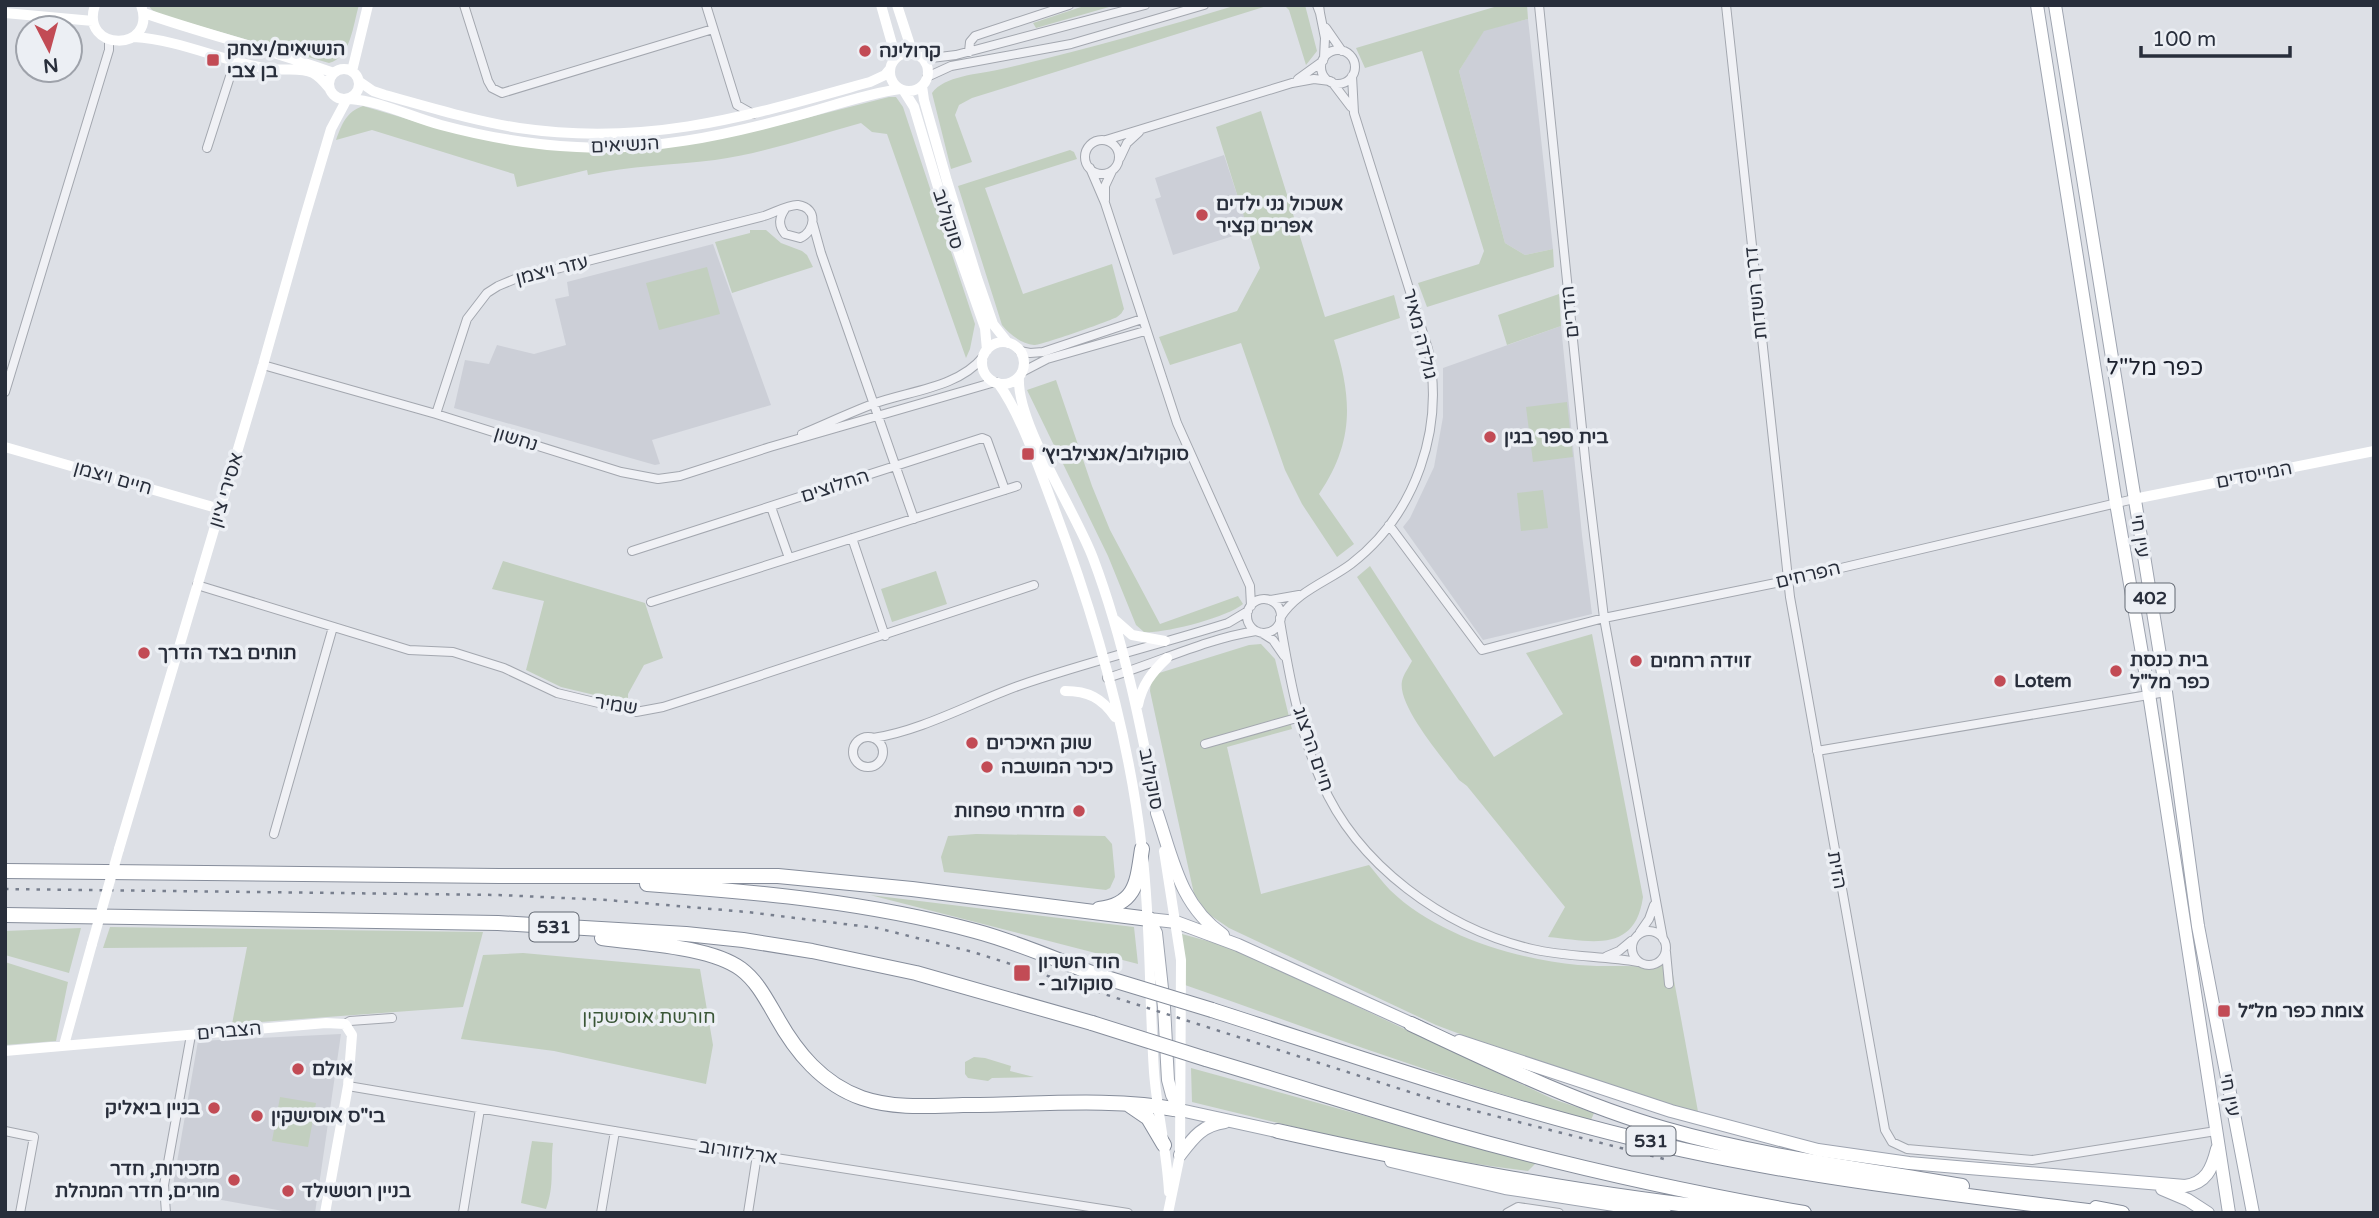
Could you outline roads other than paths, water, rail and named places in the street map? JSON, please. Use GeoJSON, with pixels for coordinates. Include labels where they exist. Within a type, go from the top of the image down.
{"type":"FeatureCollection","features":[{"type":"Feature","properties":{"kind":"highway"},"geometry":{"type":"LineString","coordinates":[[1080,911],[1107,908],[1125,900],[1136,884],[1142,849]]}},
{"type":"Feature","properties":{"kind":"highway"},"geometry":{"type":"LineString","coordinates":[[5,863],[126,872]]}},
{"type":"Feature","properties":{"kind":"highway","name":"531"},"geometry":{"type":"LineString","coordinates":[[5,871],[499,876],[690,887],[873,908],[978,932],[1100,976],[1516,1105],[1684,1150],[1885,1185],[2103,1213]]}},
{"type":"Feature","properties":{"kind":"highway"},"geometry":{"type":"LineString","coordinates":[[499,876],[725,875],[800,878],[912,889],[1149,919]]}},
{"type":"Feature","properties":{"kind":"highway","name":"531"},"geometry":{"type":"LineString","coordinates":[[5,917],[518,924],[686,934],[812,951],[916,972],[1452,1133],[1599,1171],[1714,1197],[1804,1213]]}},
{"type":"Feature","properties":{"kind":"highway"},"geometry":{"type":"LineString","coordinates":[[518,924],[699,953],[731,963],[751,978],[761,990],[783,1029],[807,1061],[833,1084],[865,1099],[923,1106],[1128,1104],[1180,1110]]}},
{"type":"Feature","properties":{"kind":"highway"},"geometry":{"type":"LineString","coordinates":[[1411,1024],[1581,1101],[1707,1141],[2122,1213]]}},
{"type":"Feature","properties":{"kind":"highway"},"geometry":{"type":"LineString","coordinates":[[1128,1104],[1148,1118],[1164,1145]]}},
{"type":"Feature","properties":{"kind":"highway"},"geometry":{"type":"LineString","coordinates":[[1278,1131],[1453,1168],[1644,1200],[1758,1213]]}},
{"type":"Feature","properties":{"kind":"main road","name":"עין חי"},"geometry":{"type":"LineString","coordinates":[[2037,5],[2149,694],[2224,1186]]}},
{"type":"Feature","properties":{"kind":"main road","name":"עין חי"},"geometry":{"type":"LineString","coordinates":[[2055,5],[2166,692],[2201,939],[2250,1210]]}},
{"type":"Feature","properties":{"kind":"main road"},"geometry":{"type":"LineString","coordinates":[[1157,813],[1180,880],[1193,908],[1210,926],[1238,945]]}},
{"type":"Feature","properties":{"kind":"main road"},"geometry":{"type":"LineString","coordinates":[[1149,919],[1176,922],[1238,945],[1411,1024],[1617,1095],[1818,1150],[1909,1163],[2185,1186],[2208,1174],[2218,1146]]}},
{"type":"Feature","properties":{"kind":"main road"},"geometry":{"type":"LineString","coordinates":[[1149,919],[1156,933],[1168,1080],[1180,1110],[1278,1131],[1474,1182],[1665,1213]]}},
{"type":"Feature","properties":{"kind":"main road"},"geometry":{"type":"LineString","coordinates":[[1180,1155],[1203,1128],[1232,1121]]}},
{"type":"Feature","properties":{"kind":"main road"},"geometry":{"type":"LineString","coordinates":[[2141,1183],[2179,1196],[2208,1213]]}},
{"type":"Feature","properties":{"kind":"main road"},"geometry":{"type":"LineString","coordinates":[[2224,1186],[2238,1213]]}},
{"type":"Feature","properties":{"kind":"main road","name":"402"},"geometry":{"type":"LineString","coordinates":[[2224,1186],[2229,1213]]}},
{"type":"Feature","properties":{"kind":"street"},"geometry":{"type":"LineString","coordinates":[[95,5],[93,21],[96,29],[109,40],[127,41],[134,37],[140,30],[143,9],[203,34],[334,73]]}},
{"type":"Feature","properties":{"kind":"street"},"geometry":{"type":"LineString","coordinates":[[352,71],[368,5]]}},
{"type":"Feature","properties":{"kind":"street"},"geometry":{"type":"LineString","coordinates":[[464,5],[488,80],[492,88],[502,93],[713,29]]}},
{"type":"Feature","properties":{"kind":"street"},"geometry":{"type":"LineString","coordinates":[[706,5],[737,105],[730,120]]}},
{"type":"Feature","properties":{"kind":"street"},"geometry":{"type":"LineString","coordinates":[[881,5],[896,58]]}},
{"type":"Feature","properties":{"kind":"street"},"geometry":{"type":"LineString","coordinates":[[897,5],[918,57],[927,68],[925,81]]}},
{"type":"Feature","properties":{"kind":"street"},"geometry":{"type":"LineString","coordinates":[[969,52],[970,42],[975,36],[1069,5]]}},
{"type":"Feature","properties":{"kind":"street"},"geometry":{"type":"LineString","coordinates":[[1145,5],[943,58],[904,54],[896,58],[890,69],[891,79],[902,90],[915,91],[925,81],[951,66],[1071,44],[1204,5]]}},
{"type":"Feature","properties":{"kind":"street","name":"הדרים"},"geometry":{"type":"LineString","coordinates":[[1539,5],[1604,618]]}},
{"type":"Feature","properties":{"kind":"street","name":"דרך השדות"},"geometry":{"type":"LineString","coordinates":[[1726,5],[1790,580]]}},
{"type":"Feature","properties":{"kind":"street"},"geometry":{"type":"LineString","coordinates":[[1319,8],[1324,26],[1323,73],[1331,82]]}},
{"type":"Feature","properties":{"kind":"street"},"geometry":{"type":"LineString","coordinates":[[5,13],[93,21]]}},
{"type":"Feature","properties":{"kind":"street"},"geometry":{"type":"LineString","coordinates":[[1324,26],[1342,51]]}},
{"type":"Feature","properties":{"kind":"street"},"geometry":{"type":"LineString","coordinates":[[134,37],[157,38],[272,69],[295,69],[313,73],[330,90],[338,98],[348,99],[357,94],[360,82],[352,71],[342,69],[334,73],[329,82],[330,90]]}},
{"type":"Feature","properties":{"kind":"street"},"geometry":{"type":"LineString","coordinates":[[5,392],[109,50],[109,40]]}},
{"type":"Feature","properties":{"kind":"street"},"geometry":{"type":"LineString","coordinates":[[1286,659],[1273,640],[1248,622],[1251,593],[1184,439],[1145,331],[1105,203],[1085,158],[1088,147],[1097,141],[1292,83],[1314,79],[1341,83],[1352,76],[1352,56],[1342,51],[1332,51],[1309,73],[1292,83]]}},
{"type":"Feature","properties":{"kind":"street"},"geometry":{"type":"LineString","coordinates":[[207,148],[235,61]]}},
{"type":"Feature","properties":{"kind":"street","name":"הנשיאים"},"geometry":{"type":"LineString","coordinates":[[360,82],[385,95],[467,117],[551,132],[636,133],[691,128],[754,114],[870,82],[890,69]]}},
{"type":"Feature","properties":{"kind":"street","name":"גולדה מאיר"},"geometry":{"type":"LineString","coordinates":[[1352,76],[1354,113]]}},
{"type":"Feature","properties":{"kind":"street","name":"סוקולוב"},"geometry":{"type":"LineString","coordinates":[[925,81],[925,104],[977,278],[993,324],[1008,343]]}},
{"type":"Feature","properties":{"kind":"street","name":"גולדה מאיר"},"geometry":{"type":"LineString","coordinates":[[1280,619],[1302,594],[1354,562],[1389,526],[1412,489],[1421,467],[1432,421],[1431,366],[1421,325],[1354,113],[1345,97],[1331,82]]}},
{"type":"Feature","properties":{"kind":"street","name":"אסירי ציון"},"geometry":{"type":"LineString","coordinates":[[330,90],[331,129]]}},
{"type":"Feature","properties":{"kind":"street","name":"סוקולוב"},"geometry":{"type":"LineString","coordinates":[[902,90],[914,107],[952,234],[985,328],[985,354]]}},
{"type":"Feature","properties":{"kind":"street","name":"הנשיאים"},"geometry":{"type":"LineString","coordinates":[[348,99],[373,103],[440,125],[490,136],[551,145],[604,147],[661,144],[721,134],[902,90]]}},
{"type":"Feature","properties":{"kind":"street","name":"אסירי ציון"},"geometry":{"type":"LineString","coordinates":[[64,1045],[331,129],[348,99]]}},
{"type":"Feature","properties":{"kind":"street"},"geometry":{"type":"LineString","coordinates":[[737,105],[754,114]]}},
{"type":"Feature","properties":{"kind":"street"},"geometry":{"type":"LineString","coordinates":[[1105,203],[1105,187],[1112,171],[1127,143],[1141,130]]}},
{"type":"Feature","properties":{"kind":"street"},"geometry":{"type":"LineString","coordinates":[[1106,140],[1117,148],[1120,158]]}},
{"type":"Feature","properties":{"kind":"street"},"geometry":{"type":"LineString","coordinates":[[1090,168],[1100,174],[1112,171]]}},
{"type":"Feature","properties":{"kind":"street"},"geometry":{"type":"LineString","coordinates":[[823,257],[812,244],[800,238],[789,237],[781,227],[780,219],[785,209],[796,205],[811,212],[823,257],[914,519]]}},
{"type":"Feature","properties":{"kind":"street","name":"עזר ויצמן"},"geometry":{"type":"LineString","coordinates":[[436,414],[467,319],[487,293],[498,286],[522,276],[785,209]]}},
{"type":"Feature","properties":{"kind":"street","name":"עזר ויצמן"},"geometry":{"type":"LineString","coordinates":[[748,220],[765,220],[781,227]]}},
{"type":"Feature","properties":{"kind":"street"},"geometry":{"type":"LineString","coordinates":[[800,238],[809,233],[813,223]]}},
{"type":"Feature","properties":{"kind":"street"},"geometry":{"type":"LineString","coordinates":[[1142,319],[1043,352],[1030,353],[1020,351],[1008,343],[996,344],[985,354],[983,370],[996,383],[1007,384],[1047,359],[1145,331]]}},
{"type":"Feature","properties":{"kind":"street"},"geometry":{"type":"LineString","coordinates":[[1020,351],[1024,360],[1021,374]]}},
{"type":"Feature","properties":{"kind":"street","name":"נחשון"},"geometry":{"type":"LineString","coordinates":[[770,447],[874,404],[950,380],[970,370],[985,354]]}},
{"type":"Feature","properties":{"kind":"street","name":"נחשון"},"geometry":{"type":"LineString","coordinates":[[263,365],[436,414],[621,472],[658,478],[680,476],[770,447],[996,383]]}},
{"type":"Feature","properties":{"kind":"street","name":"סוקולוב"},"geometry":{"type":"LineString","coordinates":[[1021,374],[1018,387],[1023,407],[1086,539],[1111,615],[1137,711],[1157,813],[1181,960],[1180,1155],[1169,1207]]}},
{"type":"Feature","properties":{"kind":"street","name":"סוקולוב"},"geometry":{"type":"LineString","coordinates":[[996,383],[1010,400],[1052,502],[1102,658],[1129,762],[1149,919],[1157,1106],[1164,1145],[1169,1207]]}},
{"type":"Feature","properties":{"kind":"street","name":"החלוצים"},"geometry":{"type":"LineString","coordinates":[[632,551],[982,438],[987,440],[1005,490]]}},
{"type":"Feature","properties":{"kind":"street","name":"חיים ויצמן"},"geometry":{"type":"LineString","coordinates":[[5,447],[220,509]]}},
{"type":"Feature","properties":{"kind":"street","name":"המייסדים"},"geometry":{"type":"LineString","coordinates":[[2134,499],[2374,451]]}},
{"type":"Feature","properties":{"kind":"street"},"geometry":{"type":"LineString","coordinates":[[651,601],[1017,486]]}},
{"type":"Feature","properties":{"kind":"street","name":"הפרחים"},"geometry":{"type":"LineString","coordinates":[[1389,526],[1482,650],[1604,618],[1790,580],[2134,499]]}},
{"type":"Feature","properties":{"kind":"street"},"geometry":{"type":"LineString","coordinates":[[771,507],[789,558]]}},
{"type":"Feature","properties":{"kind":"street"},"geometry":{"type":"LineString","coordinates":[[852,538],[885,636]]}},
{"type":"Feature","properties":{"kind":"street"},"geometry":{"type":"LineString","coordinates":[[1107,678],[1198,646],[1273,630],[1280,619],[1279,610],[1246,579]]}},
{"type":"Feature","properties":{"kind":"street","name":"הזית"},"geometry":{"type":"LineString","coordinates":[[1790,580],[1790,597],[1883,1123],[1892,1142],[1907,1149],[2032,1160],[2216,1131]]}},
{"type":"Feature","properties":{"kind":"street","name":"שמיר"},"geometry":{"type":"LineString","coordinates":[[197,585],[409,650],[453,652],[504,668],[557,693],[636,712],[663,707],[1034,585]]}},
{"type":"Feature","properties":{"kind":"street","name":"גולדה מאיר"},"geometry":{"type":"LineString","coordinates":[[1268,600],[1302,594]]}},
{"type":"Feature","properties":{"kind":"street"},"geometry":{"type":"LineString","coordinates":[[873,738],[900,732],[1001,692],[1102,658],[1228,623],[1257,601],[1268,600]]}},
{"type":"Feature","properties":{"kind":"street"},"geometry":{"type":"LineString","coordinates":[[1111,615],[1123,630],[1132,635],[1165,641]]}},
{"type":"Feature","properties":{"kind":"street"},"geometry":{"type":"LineString","coordinates":[[1604,618],[1666,952],[1669,984],[1632,952],[1632,941]]}},
{"type":"Feature","properties":{"kind":"street","name":"חיים הרצוג"},"geometry":{"type":"LineString","coordinates":[[1280,619],[1286,659],[1300,717],[1321,781],[1340,816],[1375,859],[1418,896],[1464,924],[1509,942],[1556,953],[1642,963]]}},
{"type":"Feature","properties":{"kind":"street"},"geometry":{"type":"LineString","coordinates":[[274,834],[333,627]]}},
{"type":"Feature","properties":{"kind":"street"},"geometry":{"type":"LineString","coordinates":[[1137,711],[1150,675],[1167,658]]}},
{"type":"Feature","properties":{"kind":"street"},"geometry":{"type":"LineString","coordinates":[[1065,691],[1091,694],[1101,700],[1118,720]]}},
{"type":"Feature","properties":{"kind":"street"},"geometry":{"type":"LineString","coordinates":[[1817,751],[2166,692]]}},
{"type":"Feature","properties":{"kind":"street"},"geometry":{"type":"LineString","coordinates":[[1205,744],[1300,717]]}},
{"type":"Feature","properties":{"kind":"street"},"geometry":{"type":"LineString","coordinates":[[1604,957],[1619,951],[1640,932],[1651,915],[1655,895]]}},
{"type":"Feature","properties":{"kind":"street"},"geometry":{"type":"LineString","coordinates":[[1640,932],[1651,930],[1663,939]]}},
{"type":"Feature","properties":{"kind":"street"},"geometry":{"type":"LineString","coordinates":[[1642,963],[1659,961],[1666,952]]}},
{"type":"Feature","properties":{"kind":"street","name":"הצברים"},"geometry":{"type":"LineString","coordinates":[[5,1051],[392,1018]]}},
{"type":"Feature","properties":{"kind":"street"},"geometry":{"type":"LineString","coordinates":[[325,1213],[348,1086],[352,1035],[345,1024]]}},
{"type":"Feature","properties":{"kind":"street"},"geometry":{"type":"LineString","coordinates":[[166,1213],[163,1185],[191,1035]]}},
{"type":"Feature","properties":{"kind":"street","name":"ארלוזורוב"},"geometry":{"type":"LineString","coordinates":[[348,1086],[757,1155],[1128,1213]]}},
{"type":"Feature","properties":{"kind":"street"},"geometry":{"type":"LineString","coordinates":[[463,1213],[480,1109]]}},
{"type":"Feature","properties":{"kind":"street"},"geometry":{"type":"LineString","coordinates":[[601,1213],[615,1131]]}},
{"type":"Feature","properties":{"kind":"street"},"geometry":{"type":"LineString","coordinates":[[5,1132],[34,1137],[20,1213]]}},
{"type":"Feature","properties":{"kind":"street"},"geometry":{"type":"LineString","coordinates":[[748,1213],[757,1155]]}},
{"type":"Feature","properties":{"kind":"street"},"geometry":{"type":"LineString","coordinates":[[1507,1213],[1518,1207],[1559,1213]]}},
{"type":"Feature","properties":{"kind":"railway"},"geometry":{"type":"LineString","coordinates":[[5,889],[499,895],[607,900],[747,912],[877,928],[973,952],[1444,1103],[1668,1160]]}},
{"type":"Feature","properties":{"kind":"place","name":"קרולינה"},"geometry":{"type":"Point","coordinates":[865,51]}},
{"type":"Feature","properties":{"kind":"place","name":"הנשיאים/יצחק בן צבי"},"geometry":{"type":"Point","coordinates":[213,60]}},
{"type":"Feature","properties":{"kind":"place","name":"אשכול גני ילדים אפרים קציר"},"geometry":{"type":"Point","coordinates":[1202,215]}},
{"type":"Feature","properties":{"kind":"place","name":"בית ספר בגין"},"geometry":{"type":"Point","coordinates":[1490,437]}},
{"type":"Feature","properties":{"kind":"place","name":"סוקולוב/אנצילביץ׳"},"geometry":{"type":"Point","coordinates":[1028,454]}},
{"type":"Feature","properties":{"kind":"place","name":"תותים בצד הדרך"},"geometry":{"type":"Point","coordinates":[144,653]}},
{"type":"Feature","properties":{"kind":"place","name":"זוידה רחמים"},"geometry":{"type":"Point","coordinates":[1636,661]}},
{"type":"Feature","properties":{"kind":"place","name":"בית כנסת כפר מל\"ל"},"geometry":{"type":"Point","coordinates":[2116,671]}},
{"type":"Feature","properties":{"kind":"place","name":"Lotem"},"geometry":{"type":"Point","coordinates":[2000,681]}},
{"type":"Feature","properties":{"kind":"place","name":"שוק האיכרים"},"geometry":{"type":"Point","coordinates":[972,743]}},
{"type":"Feature","properties":{"kind":"place","name":"כיכר המושבה"},"geometry":{"type":"Point","coordinates":[987,767]}},
{"type":"Feature","properties":{"kind":"place","name":"מזרחי טפחות"},"geometry":{"type":"Point","coordinates":[1079,811]}},
{"type":"Feature","properties":{"kind":"place","name":"הוד השרון - סוקולוב"},"geometry":{"type":"Point","coordinates":[1022,973]}},
{"type":"Feature","properties":{"kind":"place","name":"צומת כפר מל״ל"},"geometry":{"type":"Point","coordinates":[2224,1011]}},
{"type":"Feature","properties":{"kind":"place","name":"אולם"},"geometry":{"type":"Point","coordinates":[298,1069]}},
{"type":"Feature","properties":{"kind":"place","name":"בניין ביאליק"},"geometry":{"type":"Point","coordinates":[214,1108]}},
{"type":"Feature","properties":{"kind":"place","name":"בי\"ס אוסישקין"},"geometry":{"type":"Point","coordinates":[257,1116]}},
{"type":"Feature","properties":{"kind":"place","name":"מזכירות, חדר מורים, חדר המנהלת"},"geometry":{"type":"Point","coordinates":[234,1180]}},
{"type":"Feature","properties":{"kind":"place","name":"בניין רוטשילד"},"geometry":{"type":"Point","coordinates":[288,1191]}},
{"type":"Feature","properties":{"kind":"district","name":"כפר מל\"ל"},"geometry":{"type":"Point","coordinates":[2155,368]}},
{"type":"Feature","properties":{"kind":"park label","name":"חורשת אוסישקין"},"geometry":{"type":"Point","coordinates":[649,1017]}}]}
